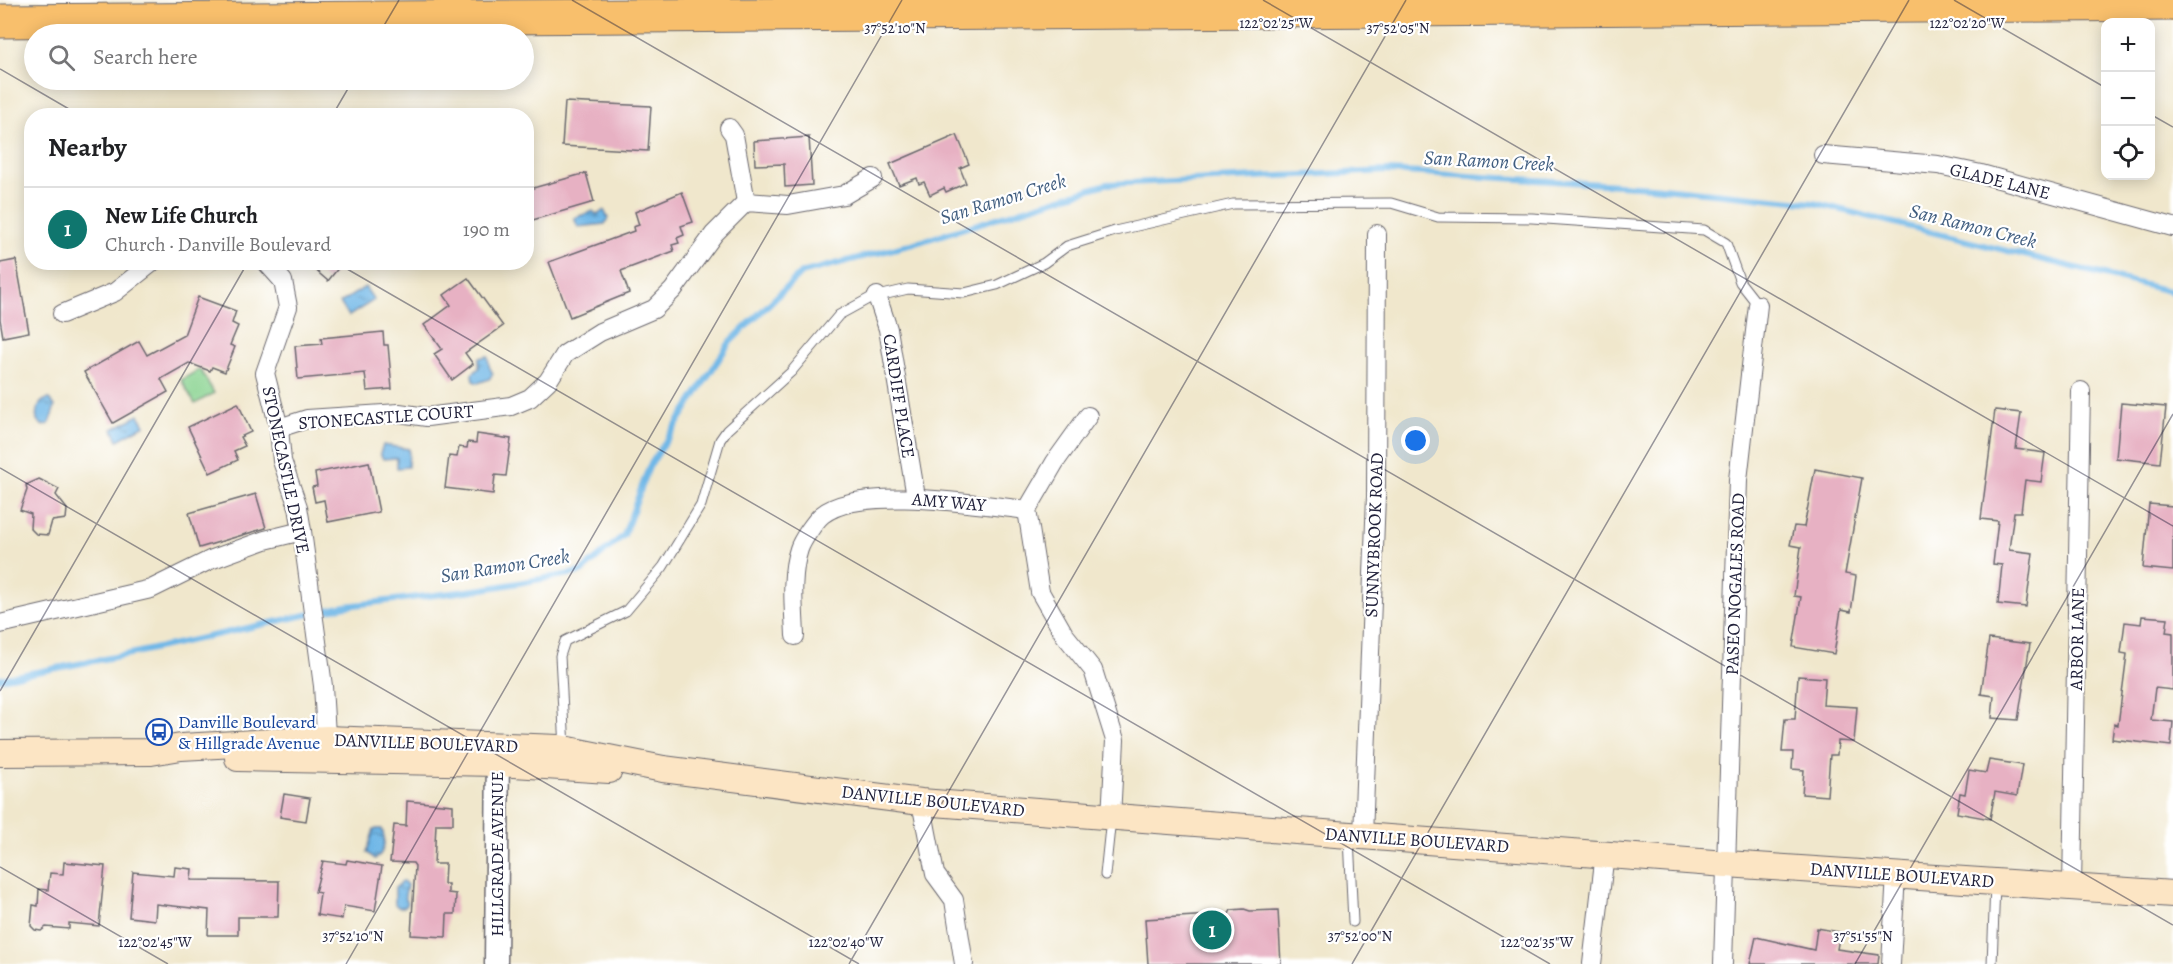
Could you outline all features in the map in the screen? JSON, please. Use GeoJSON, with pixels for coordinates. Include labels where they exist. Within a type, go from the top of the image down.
{"type":"FeatureCollection","features":[{"type":"Feature","properties":{"kind":"highway"},"geometry":{"type":"LineString","coordinates":[[0,21],[2173,4]]}},
{"type":"Feature","properties":{"kind":"highway"},"geometry":{"type":"LineString","coordinates":[[1948,7],[2004,23],[2101,23]]}},
{"type":"Feature","properties":{"kind":"highway"},"geometry":{"type":"LineString","coordinates":[[2155,24],[2173,24]]}},
{"type":"Feature","properties":{"kind":"main road","name":"DANVILLE BOULEVARD"},"geometry":{"type":"LineString","coordinates":[[0,753],[151,752],[181,747],[498,754],[663,769],[921,802],[1111,818],[1605,853],[1726,864],[2173,894]]}},
{"type":"Feature","properties":{"kind":"street"},"geometry":{"type":"LineString","coordinates":[[729,128],[734,135],[746,202],[788,205],[844,195],[873,178]]}},
{"type":"Feature","properties":{"kind":"street","name":"GLADE LANE"},"geometry":{"type":"LineString","coordinates":[[1823,155],[1938,165],[2173,227]]}},
{"type":"Feature","properties":{"kind":"street","name":"STONECASTLE COURT"},"geometry":{"type":"LineString","coordinates":[[279,428],[308,419],[399,413],[427,417],[511,406],[530,398],[548,381],[565,354],[600,332],[654,309],[673,290],[714,234],[746,202]]}},
{"type":"Feature","properties":{"kind":"street","name":"SUNNYBROOK ROAD"},"geometry":{"type":"LineString","coordinates":[[1356,835],[1376,496],[1377,234]]}},
{"type":"Feature","properties":{"kind":"street"},"geometry":{"type":"LineString","coordinates":[[62,314],[115,292],[143,270]]}},
{"type":"Feature","properties":{"kind":"street","name":"STONECASTLE DRIVE"},"geometry":{"type":"LineString","coordinates":[[273,270],[283,281],[288,307],[265,373],[279,428],[282,461],[298,507],[302,531],[327,749]]}},
{"type":"Feature","properties":{"kind":"street","name":"CARDIFF PLACE"},"geometry":{"type":"LineString","coordinates":[[877,296],[888,328],[916,497]]}},
{"type":"Feature","properties":{"kind":"street","name":"PASEO NOGALES ROAD"},"geometry":{"type":"LineString","coordinates":[[1723,964],[1738,480],[1758,305]]}},
{"type":"Feature","properties":{"kind":"street","name":"ARBOR LANE"},"geometry":{"type":"LineString","coordinates":[[2073,887],[2081,392]]}},
{"type":"Feature","properties":{"kind":"street"},"geometry":{"type":"LineString","coordinates":[[1088,416],[1054,462],[1027,510],[1041,592],[1064,634],[1093,670],[1115,740],[1111,818]]}},
{"type":"Feature","properties":{"kind":"street","name":"AMY WAY"},"geometry":{"type":"LineString","coordinates":[[795,636],[793,590],[799,548],[823,514],[852,502],[916,497],[1027,510]]}},
{"type":"Feature","properties":{"kind":"street"},"geometry":{"type":"LineString","coordinates":[[2,624],[151,589],[210,560],[265,540],[302,531]]}},
{"type":"Feature","properties":{"kind":"street","name":"HILLGRADE AVENUE"},"geometry":{"type":"LineString","coordinates":[[496,964],[498,754]]}},
{"type":"Feature","properties":{"kind":"street"},"geometry":{"type":"LineString","coordinates":[[921,802],[935,874],[954,900],[964,964]]}},
{"type":"Feature","properties":{"kind":"street"},"geometry":{"type":"LineString","coordinates":[[1592,964],[1605,853]]}},
{"type":"Feature","properties":{"kind":"street"},"geometry":{"type":"LineString","coordinates":[[1891,964],[1896,874]]}},
{"type":"Feature","properties":{"kind":"lane"},"geometry":{"type":"LineString","coordinates":[[565,759],[560,656],[565,641],[626,611],[663,567],[701,505],[720,440],[727,430],[790,372],[839,315],[877,296],[908,289],[964,292],[997,285],[1044,263],[1066,246],[1116,231],[1233,204],[1391,203],[1438,217],[1532,218],[1704,230],[1726,243],[1740,282],[1758,305]]}},
{"type":"Feature","properties":{"kind":"lane"},"geometry":{"type":"LineString","coordinates":[[1105,875],[1111,818]]}},
{"type":"Feature","properties":{"kind":"lane"},"geometry":{"type":"LineString","coordinates":[[1353,922],[1356,835]]}},
{"type":"Feature","properties":{"kind":"lane"},"geometry":{"type":"LineString","coordinates":[[1992,964],[1995,881]]}},
{"type":"Feature","properties":{"kind":"green space"},"geometry":{"type":"Polygon","coordinates":[[[200,369],[214,393],[195,404],[181,380],[200,369]]]}},
{"type":"Feature","properties":{"kind":"water"},"geometry":{"type":"Polygon","coordinates":[[[604,210],[608,218],[605,224],[578,227],[574,218],[593,211],[597,215],[604,210]]]}},
{"type":"Feature","properties":{"kind":"water"},"geometry":{"type":"Polygon","coordinates":[[[365,287],[374,300],[349,316],[340,303],[365,287]]]}},
{"type":"Feature","properties":{"kind":"water"},"geometry":{"type":"Polygon","coordinates":[[[488,356],[493,374],[489,379],[478,383],[473,381],[472,374],[479,368],[479,358],[488,356]]]}},
{"type":"Feature","properties":{"kind":"water"},"geometry":{"type":"Polygon","coordinates":[[[49,399],[55,406],[49,424],[43,426],[37,420],[37,410],[43,401],[49,399]]]}},
{"type":"Feature","properties":{"kind":"water"},"geometry":{"type":"Polygon","coordinates":[[[139,415],[145,425],[118,440],[113,429],[139,415]]]}},
{"type":"Feature","properties":{"kind":"water"},"geometry":{"type":"Polygon","coordinates":[[[383,445],[409,449],[408,467],[397,468],[397,458],[383,459],[380,453],[383,445]]]}},
{"type":"Feature","properties":{"kind":"water"},"geometry":{"type":"Polygon","coordinates":[[[374,829],[382,829],[384,837],[383,850],[375,859],[367,852],[374,829]]]}},
{"type":"Feature","properties":{"kind":"water"},"geometry":{"type":"Polygon","coordinates":[[[403,881],[407,885],[405,895],[407,903],[404,907],[398,907],[395,904],[395,888],[403,881]]]}},
{"type":"Feature","properties":{"kind":"building"},"geometry":{"type":"Polygon","coordinates":[[[565,102],[651,106],[648,151],[562,146],[565,102]]]}},
{"type":"Feature","properties":{"kind":"building"},"geometry":{"type":"Polygon","coordinates":[[[957,135],[969,164],[960,168],[966,183],[946,192],[944,188],[930,195],[924,182],[919,184],[917,178],[899,185],[890,164],[957,135]]]}},
{"type":"Feature","properties":{"kind":"building"},"geometry":{"type":"Polygon","coordinates":[[[809,137],[812,185],[785,187],[784,164],[755,165],[754,141],[809,137]]]}},
{"type":"Feature","properties":{"kind":"building"},"geometry":{"type":"Polygon","coordinates":[[[586,173],[594,202],[534,220],[534,188],[586,173]]]}},
{"type":"Feature","properties":{"kind":"building"},"geometry":{"type":"Polygon","coordinates":[[[682,192],[693,222],[681,226],[684,235],[677,238],[679,243],[672,245],[674,251],[621,271],[629,293],[570,317],[549,262],[634,231],[633,227],[639,225],[635,212],[682,192]]]}},
{"type":"Feature","properties":{"kind":"building"},"geometry":{"type":"Polygon","coordinates":[[[16,260],[29,332],[3,337],[0,319],[0,263],[16,260]]]}},
{"type":"Feature","properties":{"kind":"building"},"geometry":{"type":"Polygon","coordinates":[[[315,270],[337,270],[328,281],[315,270]]]}},
{"type":"Feature","properties":{"kind":"building"},"geometry":{"type":"Polygon","coordinates":[[[468,278],[503,326],[465,353],[473,364],[452,380],[434,354],[442,349],[424,325],[451,305],[444,295],[468,278]]]}},
{"type":"Feature","properties":{"kind":"building"},"geometry":{"type":"Polygon","coordinates":[[[198,297],[236,311],[232,323],[238,326],[230,345],[235,347],[225,372],[212,367],[210,371],[189,363],[161,379],[168,392],[113,423],[84,372],[139,341],[147,355],[184,335],[198,297]]]}},
{"type":"Feature","properties":{"kind":"building"},"geometry":{"type":"Polygon","coordinates":[[[383,332],[384,345],[388,345],[392,389],[367,391],[365,373],[298,379],[295,346],[322,344],[321,338],[383,332]]]}},
{"type":"Feature","properties":{"kind":"building"},"geometry":{"type":"Polygon","coordinates":[[[238,403],[251,432],[240,437],[245,446],[234,451],[238,460],[210,473],[188,427],[238,403]]]}},
{"type":"Feature","properties":{"kind":"building"},"geometry":{"type":"Polygon","coordinates":[[[2121,403],[2166,407],[2160,463],[2116,458],[2121,403]]]}},
{"type":"Feature","properties":{"kind":"building"},"geometry":{"type":"Polygon","coordinates":[[[1995,410],[2021,413],[2016,449],[2045,453],[2041,482],[2025,480],[2021,512],[2014,512],[2009,550],[2033,553],[2026,607],[1998,604],[2002,565],[1993,564],[1998,521],[1981,519],[1995,410]]]}},
{"type":"Feature","properties":{"kind":"building"},"geometry":{"type":"Polygon","coordinates":[[[477,434],[511,439],[506,476],[495,475],[493,494],[445,488],[449,456],[457,457],[459,447],[467,448],[468,442],[476,443],[477,434]]]}},
{"type":"Feature","properties":{"kind":"building"},"geometry":{"type":"Polygon","coordinates":[[[369,462],[379,512],[328,522],[324,500],[315,502],[312,487],[317,486],[315,473],[369,462]]]}},
{"type":"Feature","properties":{"kind":"building"},"geometry":{"type":"Polygon","coordinates":[[[1815,469],[1862,478],[1845,574],[1856,576],[1851,612],[1841,610],[1834,654],[1793,647],[1801,597],[1794,596],[1801,547],[1790,545],[1794,526],[1804,527],[1815,469]]]}},
{"type":"Feature","properties":{"kind":"building"},"geometry":{"type":"Polygon","coordinates":[[[39,479],[59,489],[56,495],[67,509],[66,519],[52,521],[48,535],[36,534],[30,528],[31,514],[20,510],[27,490],[26,485],[39,479]]]}},
{"type":"Feature","properties":{"kind":"building"},"geometry":{"type":"Polygon","coordinates":[[[256,494],[266,528],[199,548],[189,513],[256,494]]]}},
{"type":"Feature","properties":{"kind":"building"},"geometry":{"type":"Polygon","coordinates":[[[2149,504],[2173,506],[2173,571],[2143,568],[2149,504]]]}},
{"type":"Feature","properties":{"kind":"building"},"geometry":{"type":"Polygon","coordinates":[[[2142,616],[2168,618],[2166,632],[2173,633],[2173,690],[2155,688],[2151,720],[2173,722],[2171,746],[2112,739],[2114,724],[2118,725],[2127,654],[2121,653],[2125,622],[2141,624],[2142,616]]]}},
{"type":"Feature","properties":{"kind":"building"},"geometry":{"type":"Polygon","coordinates":[[[1989,639],[2030,644],[2018,720],[1992,718],[1994,696],[1981,694],[1989,639]]]}},
{"type":"Feature","properties":{"kind":"building"},"geometry":{"type":"Polygon","coordinates":[[[1798,676],[1825,678],[1823,705],[1857,707],[1854,742],[1838,741],[1837,755],[1830,755],[1827,796],[1802,794],[1804,770],[1792,769],[1793,752],[1782,752],[1785,719],[1795,719],[1798,676]]]}},
{"type":"Feature","properties":{"kind":"building"},"geometry":{"type":"Polygon","coordinates":[[[1989,760],[2022,765],[2017,796],[1995,792],[1990,819],[1957,813],[1960,793],[1965,794],[1969,770],[1986,773],[1989,760]]]}},
{"type":"Feature","properties":{"kind":"building"},"geometry":{"type":"Polygon","coordinates":[[[284,794],[310,798],[306,821],[280,817],[284,794]]]}},
{"type":"Feature","properties":{"kind":"building"},"geometry":{"type":"Polygon","coordinates":[[[407,801],[453,805],[453,824],[436,824],[434,864],[445,864],[444,884],[448,884],[448,893],[456,894],[455,914],[447,914],[446,937],[411,935],[415,866],[413,863],[390,862],[394,825],[406,826],[407,801]]]}},
{"type":"Feature","properties":{"kind":"building"},"geometry":{"type":"Polygon","coordinates":[[[347,860],[382,866],[375,911],[344,906],[342,919],[317,915],[320,893],[315,892],[323,861],[346,864],[347,860]]]}},
{"type":"Feature","properties":{"kind":"building"},"geometry":{"type":"Polygon","coordinates":[[[64,862],[105,866],[99,926],[69,923],[69,929],[46,927],[41,931],[35,930],[31,926],[33,905],[38,906],[39,889],[48,890],[50,873],[63,874],[64,862]]]}},
{"type":"Feature","properties":{"kind":"building"},"geometry":{"type":"Polygon","coordinates":[[[175,867],[192,869],[191,880],[279,881],[278,917],[238,917],[238,935],[208,935],[209,910],[156,904],[155,920],[129,917],[133,872],[174,876],[175,867]]]}},
{"type":"Feature","properties":{"kind":"building"},"geometry":{"type":"Polygon","coordinates":[[[1231,910],[1250,911],[1278,910],[1281,964],[1148,964],[1145,919],[1229,914],[1231,910]]]}},
{"type":"Feature","properties":{"kind":"building"},"geometry":{"type":"Polygon","coordinates":[[[1817,928],[1840,932],[1837,949],[1879,955],[1878,964],[1750,964],[1756,937],[1814,950],[1817,928]]]}},
{"type":"Feature","properties":{"kind":"waterway","name":"San Ramon Creek"},"geometry":{"type":"LineString","coordinates":[[0,679],[135,653],[346,606],[483,589],[581,572],[624,535],[649,467],[730,342],[801,273],[916,243],[1106,184],[1388,171],[1652,187],[1814,203],[2173,292]]}},
{"type":"Feature","properties":{"kind":"place","name":"Danville Boulevard & Hillgrade Avenue"},"geometry":{"type":"Point","coordinates":[159,732]}},
{"type":"Feature","properties":{"kind":"place","name":"New Life Church"},"geometry":{"type":"Point","coordinates":[1212,930]}}]}
